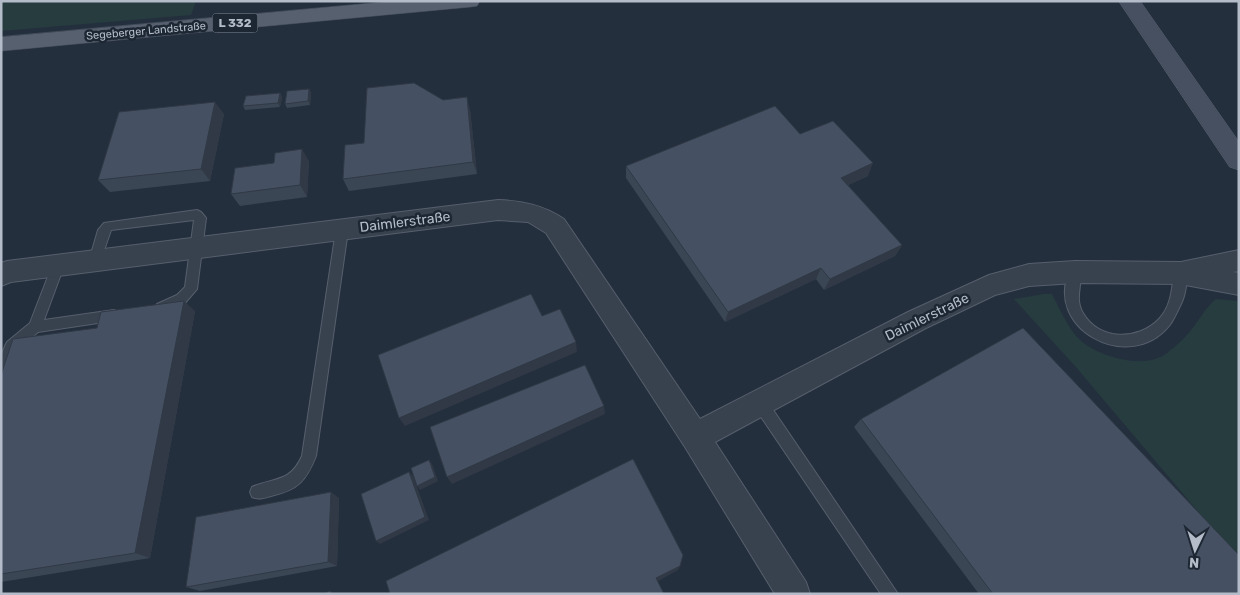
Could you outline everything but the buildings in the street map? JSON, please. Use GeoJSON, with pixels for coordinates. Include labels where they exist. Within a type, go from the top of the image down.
{"type":"FeatureCollection","features":[{"type":"Feature","properties":{"kind":"main road","name":"Segeberger Landstraße"},"geometry":{"type":"LineString","coordinates":[[1,44],[470,1]]}},
{"type":"Feature","properties":{"kind":"main road"},"geometry":{"type":"LineString","coordinates":[[1129,1],[1239,161]]}},
{"type":"Feature","properties":{"kind":"street","name":"Daimlerstraße"},"geometry":{"type":"LineString","coordinates":[[1,275],[7,272],[498,210],[522,210],[542,216],[555,226],[694,437],[794,594]]}},
{"type":"Feature","properties":{"kind":"street","name":"Daimlerstraße"},"geometry":{"type":"LineString","coordinates":[[694,437],[917,320],[990,286],[1029,275],[1075,272],[1180,274],[1237,265]]}},
{"type":"Feature","properties":{"kind":"lane"},"geometry":{"type":"LineString","coordinates":[[95,261],[104,230],[108,226],[197,215],[200,218],[191,290],[181,299],[161,308],[151,310]]}},
{"type":"Feature","properties":{"kind":"lane"},"geometry":{"type":"LineString","coordinates":[[257,492],[289,485],[304,471],[309,456],[342,230]]}},
{"type":"Feature","properties":{"kind":"lane"},"geometry":{"type":"LineString","coordinates":[[1,371],[12,346],[35,327],[58,266]]}},
{"type":"Feature","properties":{"kind":"lane"},"geometry":{"type":"LineString","coordinates":[[1075,272],[1070,286],[1070,299],[1076,313],[1100,337],[1114,342],[1131,342],[1142,339],[1164,323],[1177,300],[1180,274]]}},
{"type":"Feature","properties":{"kind":"lane"},"geometry":{"type":"LineString","coordinates":[[35,327],[131,313]]}},
{"type":"Feature","properties":{"kind":"lane"},"geometry":{"type":"LineString","coordinates":[[760,403],[890,594]]}},
{"type":"Feature","properties":{"kind":"green space"},"geometry":{"type":"Polygon","coordinates":[[[1,1],[196,1],[191,15],[1,31],[1,1]]]}},
{"type":"Feature","properties":{"kind":"green space"},"geometry":{"type":"Polygon","coordinates":[[[1052,294],[1070,328],[1086,345],[1108,355],[1134,361],[1146,361],[1167,353],[1186,336],[1216,299],[1239,301],[1239,560],[1075,366],[1014,299],[1052,294]]]}}]}
